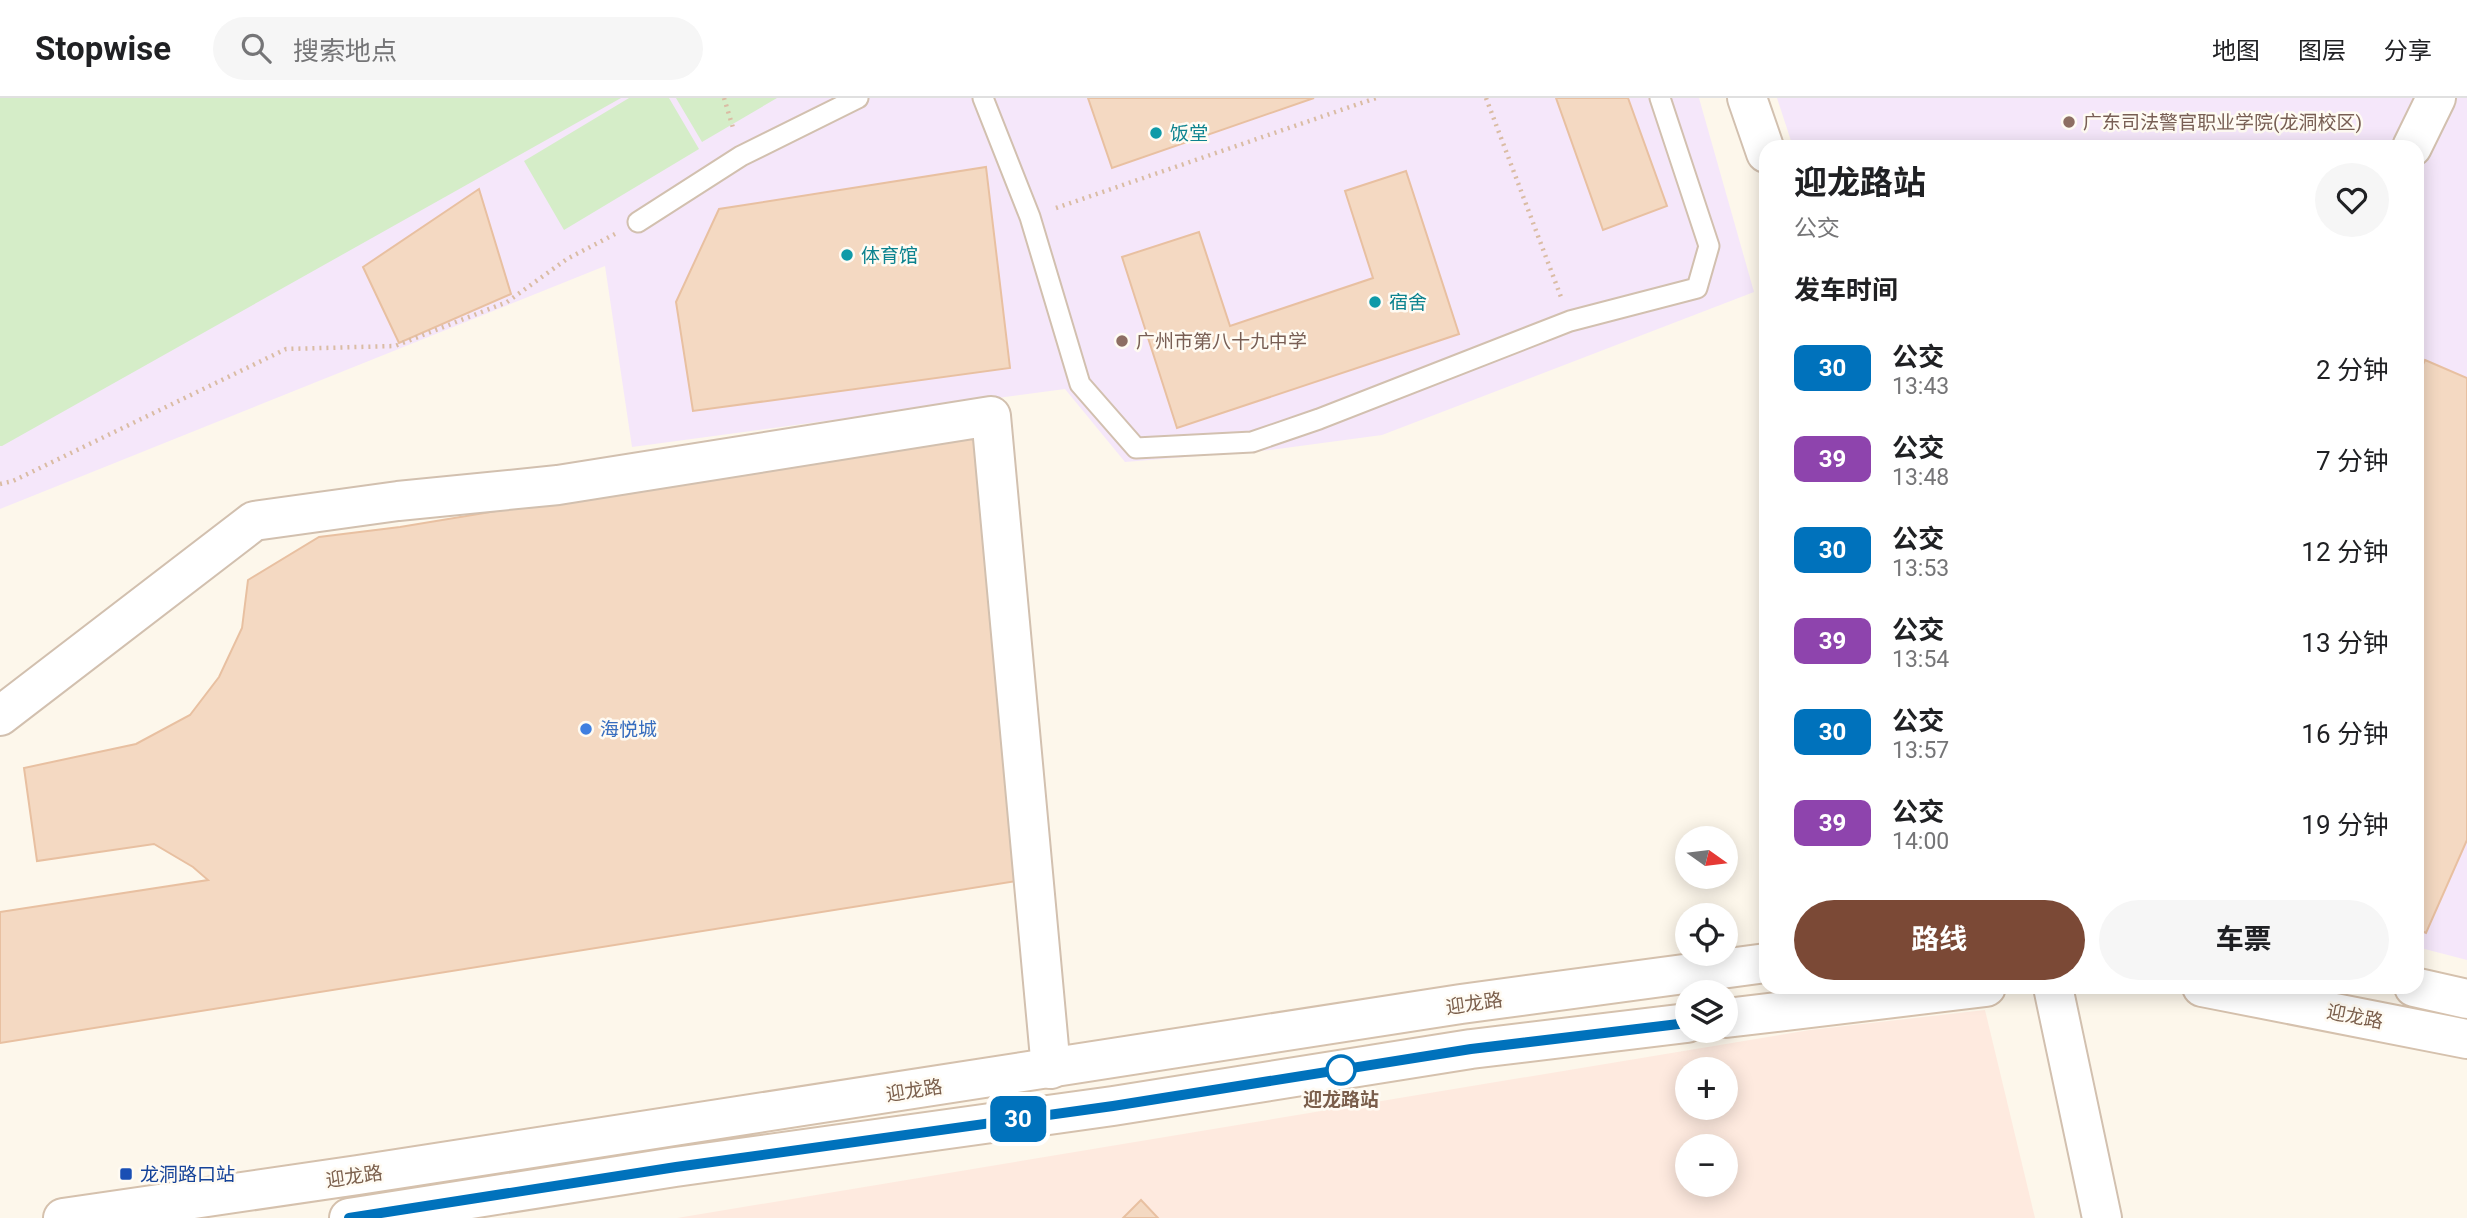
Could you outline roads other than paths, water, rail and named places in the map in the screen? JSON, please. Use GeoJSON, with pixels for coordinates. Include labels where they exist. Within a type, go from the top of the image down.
{"type":"FeatureCollection","features":[{"type":"Feature","properties":{"kind":"street"},"geometry":{"type":"LineString","coordinates":[[1747,98],[1762,140]]}},
{"type":"Feature","properties":{"kind":"street"},"geometry":{"type":"LineString","coordinates":[[2415,140],[2435,98]]}},
{"type":"Feature","properties":{"kind":"street"},"geometry":{"type":"LineString","coordinates":[[0,716],[254,521],[398,501],[558,485],[991,416],[1051,1069]]}},
{"type":"Feature","properties":{"kind":"street","name":"迎龙路"},"geometry":{"type":"LineString","coordinates":[[63,1218],[1051,1069],[1461,1004],[1759,964]]}},
{"type":"Feature","properties":{"kind":"street"},"geometry":{"type":"LineString","coordinates":[[2424,989],[2467,999]]}},
{"type":"Feature","properties":{"kind":"street"},"geometry":{"type":"LineString","coordinates":[[1738,1017],[1927,994]]}},
{"type":"Feature","properties":{"kind":"street"},"geometry":{"type":"LineString","coordinates":[[2054,994],[2102,1218]]}},
{"type":"Feature","properties":{"kind":"street","name":"迎龙路"},"geometry":{"type":"LineString","coordinates":[[2238,994],[2467,1039]]}},
{"type":"Feature","properties":{"kind":"street","name":"迎龙路"},"geometry":{"type":"LineString","coordinates":[[349,1218],[676,1167],[1113,1106],[1471,1049],[1675,1024]]}},
{"type":"Feature","properties":{"kind":"lane"},"geometry":{"type":"LineString","coordinates":[[638,222],[741,156],[858,98]]}},
{"type":"Feature","properties":{"kind":"lane"},"geometry":{"type":"LineString","coordinates":[[983,98],[1030,217],[1080,384],[1136,448],[1252,442],[1319,419],[1570,321],[1697,288],[1709,246],[1660,98]]}},
{"type":"Feature","properties":{"kind":"place","name":"广东司法警官职业学院(龙洞校区)"},"geometry":{"type":"Point","coordinates":[2069,122]}},
{"type":"Feature","properties":{"kind":"place","name":"饭堂"},"geometry":{"type":"Point","coordinates":[1156,133]}},
{"type":"Feature","properties":{"kind":"place","name":"体育馆"},"geometry":{"type":"Point","coordinates":[847,255]}},
{"type":"Feature","properties":{"kind":"place","name":"宿舍"},"geometry":{"type":"Point","coordinates":[1375,302]}},
{"type":"Feature","properties":{"kind":"place","name":"广州市第八十九中学"},"geometry":{"type":"Point","coordinates":[1122,341]}},
{"type":"Feature","properties":{"kind":"place","name":"海悦城"},"geometry":{"type":"Point","coordinates":[586,729]}},
{"type":"Feature","properties":{"kind":"place","name":"迎龙路站"},"geometry":{"type":"Point","coordinates":[1341,1070]}},
{"type":"Feature","properties":{"kind":"place","name":"龙洞路口站"},"geometry":{"type":"Point","coordinates":[126,1174]}}]}
